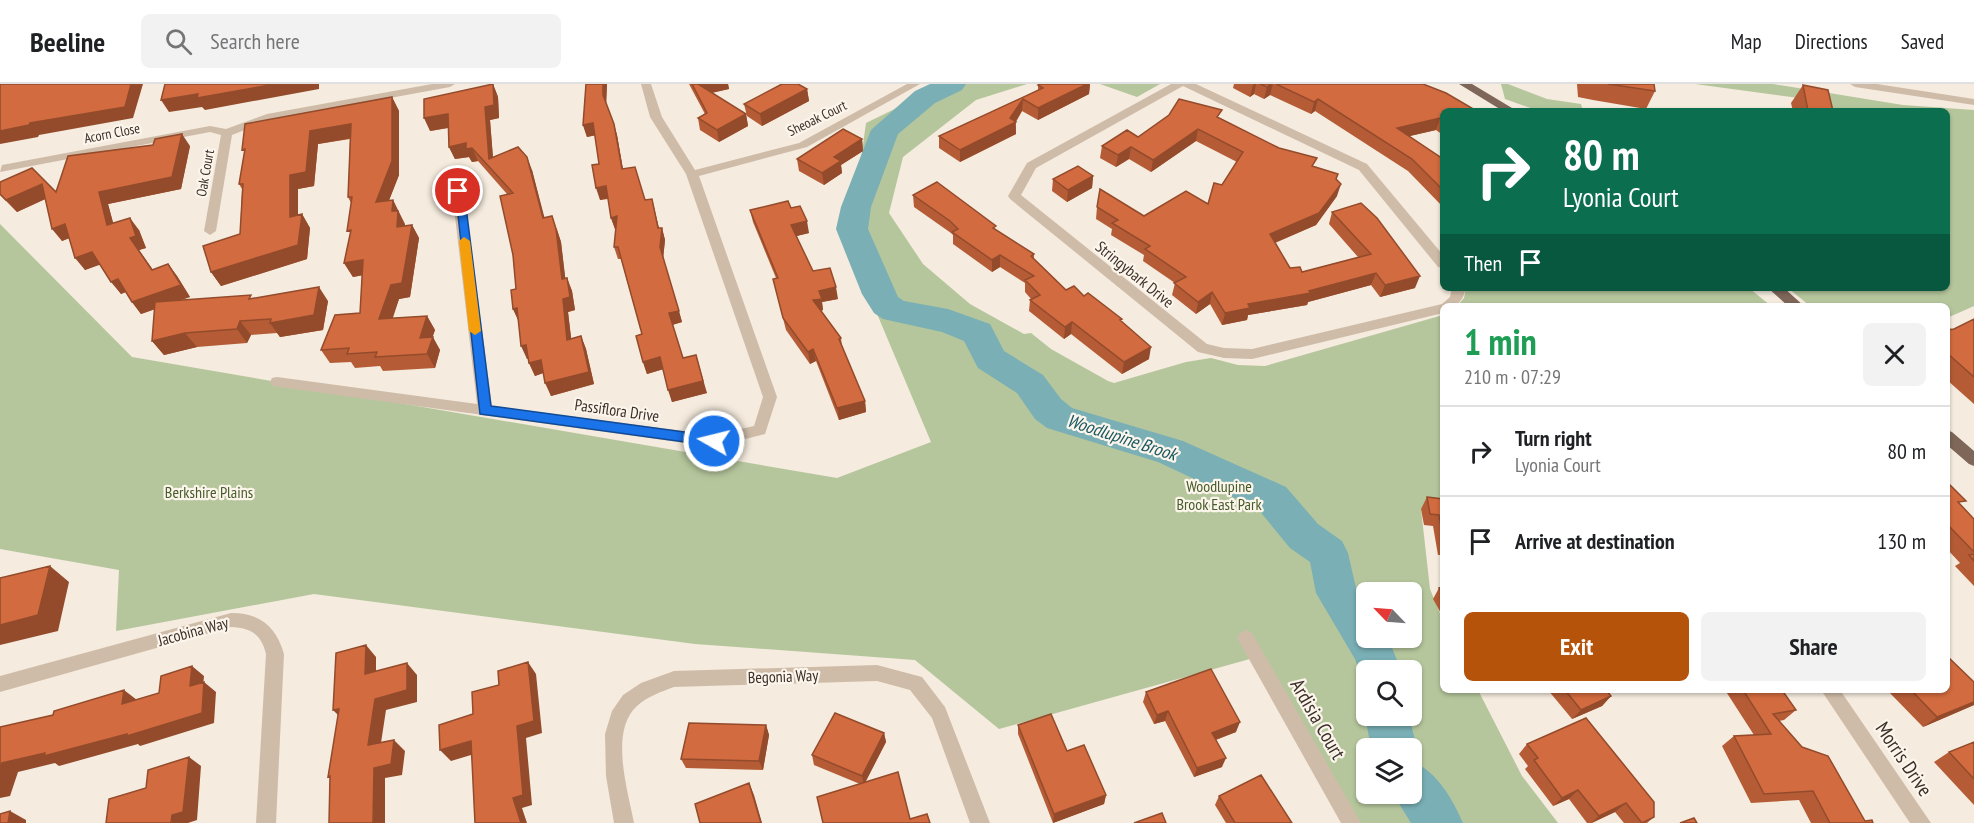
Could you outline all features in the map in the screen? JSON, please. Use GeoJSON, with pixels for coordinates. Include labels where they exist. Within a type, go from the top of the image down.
{"type":"FeatureCollection","features":[{"type":"Feature","properties":{"kind":"main road"},"geometry":{"type":"LineString","coordinates":[[1464,84],[1506,108]]}},
{"type":"Feature","properties":{"kind":"main road"},"geometry":{"type":"LineString","coordinates":[[1779,291],[1793,303]]}},
{"type":"Feature","properties":{"kind":"main road"},"geometry":{"type":"LineString","coordinates":[[1950,439],[1974,460]]}},
{"type":"Feature","properties":{"kind":"street","name":"Oak Court"},"geometry":{"type":"LineString","coordinates":[[210,231],[227,134],[267,117],[450,84]]}},
{"type":"Feature","properties":{"kind":"street","name":"Passiflora Drive"},"geometry":{"type":"LineString","coordinates":[[277,382],[714,441],[760,430],[770,397],[692,174],[656,117],[646,84]]}},
{"type":"Feature","properties":{"kind":"street"},"geometry":{"type":"LineString","coordinates":[[884,84],[898,93]]}},
{"type":"Feature","properties":{"kind":"street","name":"Sheoak Court"},"geometry":{"type":"LineString","coordinates":[[692,174],[803,145],[915,84]]}},
{"type":"Feature","properties":{"kind":"street","name":"Stringybark Drive"},"geometry":{"type":"LineString","coordinates":[[1179,84],[1031,165],[1014,196],[1203,348],[1224,353],[1252,354],[1440,309]]}},
{"type":"Feature","properties":{"kind":"street"},"geometry":{"type":"LineString","coordinates":[[1187,84],[1363,167],[1440,260]]}},
{"type":"Feature","properties":{"kind":"street"},"geometry":{"type":"LineString","coordinates":[[1855,84],[1972,102]]}},
{"type":"Feature","properties":{"kind":"street","name":"Acorn Close"},"geometry":{"type":"LineString","coordinates":[[2,169],[210,129],[227,134]]}},
{"type":"Feature","properties":{"kind":"street"},"geometry":{"type":"LineString","coordinates":[[458,191],[485,410]]}},
{"type":"Feature","properties":{"kind":"street","name":"Jacobina Way"},"geometry":{"type":"LineString","coordinates":[[0,684],[231,620],[243,620],[262,626],[272,638],[275,654],[266,823]]}},
{"type":"Feature","properties":{"kind":"street","name":"Ardisia Court"},"geometry":{"type":"LineString","coordinates":[[1246,638],[1351,823]]}},
{"type":"Feature","properties":{"kind":"street","name":"Begonia Way"},"geometry":{"type":"LineString","coordinates":[[624,823],[612,746],[615,721],[630,699],[651,684],[674,678],[877,673],[916,683],[939,713],[980,823]]}},
{"type":"Feature","properties":{"kind":"street","name":"Morris Drive"},"geometry":{"type":"LineString","coordinates":[[1832,693],[1921,823]]}},
{"type":"Feature","properties":{"kind":"green space","name":"Berkshire Plains"},"geometry":{"type":"Polygon","coordinates":[[[946,84],[1027,84],[976,100],[903,157],[889,213],[923,264],[970,304],[1024,334],[1031,333],[1051,349],[1114,383],[1186,362],[1211,358],[1238,365],[1265,366],[1440,316],[1440,501],[1421,509],[1430,589],[1440,614],[1440,693],[1480,693],[1522,776],[1558,823],[1351,823],[1257,657],[999,729],[915,660],[695,644],[314,594],[116,631],[119,570],[0,549],[0,224],[132,357],[837,478],[931,442],[867,290],[842,211],[859,174],[866,123],[946,84]]]}},
{"type":"Feature","properties":{"kind":"green space"},"geometry":{"type":"Polygon","coordinates":[[[1100,84],[1160,84],[1137,97],[1100,84]]]}},
{"type":"Feature","properties":{"kind":"green space"},"geometry":{"type":"Polygon","coordinates":[[[1501,84],[1508,84],[1547,99],[1581,104],[1582,108],[1530,108],[1505,99],[1501,84]]]}},
{"type":"Feature","properties":{"kind":"green space"},"geometry":{"type":"Polygon","coordinates":[[[1695,84],[1773,84],[1903,105],[1946,108],[1816,108],[1814,100],[1695,84]]]}},
{"type":"Feature","properties":{"kind":"green space"},"geometry":{"type":"Polygon","coordinates":[[[1950,108],[1974,110],[1974,306],[1950,317],[1950,303],[1806,303],[1792,291],[1950,291],[1950,108]]]}},
{"type":"Feature","properties":{"kind":"green space"},"geometry":{"type":"Polygon","coordinates":[[[1465,291],[1753,291],[1767,303],[1460,303],[1465,291]]]}},
{"type":"Feature","properties":{"kind":"building"},"geometry":{"type":"Polygon","coordinates":[[[0,84],[131,84],[125,107],[30,123],[0,131],[0,84]]]}},
{"type":"Feature","properties":{"kind":"building"},"geometry":{"type":"Polygon","coordinates":[[[165,84],[275,84],[197,98],[198,94],[161,100],[165,84]]]}},
{"type":"Feature","properties":{"kind":"building"},"geometry":{"type":"Polygon","coordinates":[[[493,84],[494,105],[485,107],[489,159],[518,147],[527,157],[543,218],[552,216],[556,229],[562,279],[567,278],[570,297],[563,299],[567,340],[581,336],[589,372],[545,383],[541,360],[529,363],[526,345],[521,346],[517,308],[513,309],[511,290],[516,289],[513,255],[500,196],[513,193],[472,148],[466,149],[466,143],[449,147],[448,114],[424,118],[424,99],[493,84]]]}},
{"type":"Feature","properties":{"kind":"building"},"geometry":{"type":"Polygon","coordinates":[[[586,84],[603,84],[603,95],[614,124],[622,169],[635,167],[645,200],[652,199],[658,228],[662,228],[660,247],[679,311],[669,313],[683,358],[696,355],[703,381],[668,390],[660,357],[643,362],[636,336],[642,334],[618,247],[614,247],[617,216],[611,218],[606,186],[596,188],[592,165],[599,164],[593,123],[583,125],[586,84]]]}},
{"type":"Feature","properties":{"kind":"building"},"geometry":{"type":"Polygon","coordinates":[[[692,84],[698,84],[746,114],[717,130],[698,118],[707,113],[692,84]]]}},
{"type":"Feature","properties":{"kind":"building"},"geometry":{"type":"Polygon","coordinates":[[[782,84],[798,84],[807,89],[760,114],[744,104],[782,84]]]}},
{"type":"Feature","properties":{"kind":"building"},"geometry":{"type":"Polygon","coordinates":[[[1087,84],[1038,108],[1023,99],[1010,118],[1016,122],[960,150],[939,136],[1043,88],[1038,85],[1087,84]]]}},
{"type":"Feature","properties":{"kind":"building"},"geometry":{"type":"Polygon","coordinates":[[[1276,84],[1423,84],[1446,93],[1472,108],[1440,108],[1440,118],[1397,128],[1440,157],[1440,187],[1412,159],[1318,99],[1314,102],[1276,84]]]}},
{"type":"Feature","properties":{"kind":"building"},"geometry":{"type":"Polygon","coordinates":[[[1608,84],[1654,84],[1655,91],[1608,84]]]}},
{"type":"Feature","properties":{"kind":"building"},"geometry":{"type":"Polygon","coordinates":[[[1803,85],[1828,90],[1832,108],[1807,108],[1803,85]]]}},
{"type":"Feature","properties":{"kind":"building"},"geometry":{"type":"Polygon","coordinates":[[[392,97],[392,161],[376,202],[393,200],[392,211],[398,211],[397,227],[412,225],[402,283],[391,285],[379,319],[427,316],[420,338],[433,337],[427,354],[375,357],[377,352],[347,354],[349,348],[321,350],[335,315],[360,313],[363,260],[344,263],[351,230],[347,231],[352,197],[348,197],[351,124],[310,131],[306,172],[290,175],[290,217],[302,214],[298,245],[211,272],[203,246],[240,234],[243,184],[239,184],[245,149],[242,150],[245,124],[392,97]]]}},
{"type":"Feature","properties":{"kind":"building"},"geometry":{"type":"Polygon","coordinates":[[[1179,99],[1222,110],[1217,117],[1279,148],[1317,158],[1312,166],[1338,174],[1336,179],[1341,184],[1319,213],[1270,234],[1290,268],[1300,267],[1302,272],[1371,254],[1332,212],[1361,203],[1377,218],[1420,276],[1385,285],[1376,273],[1309,291],[1311,293],[1248,304],[1250,308],[1225,313],[1212,292],[1198,302],[1174,283],[1186,277],[1145,249],[1150,246],[1112,223],[1118,220],[1097,207],[1100,189],[1144,216],[1186,191],[1208,204],[1214,183],[1222,185],[1243,152],[1198,129],[1153,160],[1131,147],[1118,155],[1102,146],[1127,130],[1138,137],[1169,115],[1179,99]]]}},
{"type":"Feature","properties":{"kind":"building"},"geometry":{"type":"Polygon","coordinates":[[[843,129],[862,139],[834,157],[841,161],[822,173],[797,159],[843,129]]]}},
{"type":"Feature","properties":{"kind":"building"},"geometry":{"type":"Polygon","coordinates":[[[182,134],[172,177],[99,192],[107,225],[130,218],[136,236],[130,238],[152,270],[168,264],[181,285],[132,302],[118,279],[111,282],[92,252],[75,258],[65,224],[52,229],[42,184],[6,200],[0,194],[0,182],[32,168],[56,192],[68,156],[153,145],[155,139],[182,134]]]}},
{"type":"Feature","properties":{"kind":"building"},"geometry":{"type":"Polygon","coordinates":[[[1078,166],[1093,176],[1068,190],[1053,179],[1078,166]]]}},
{"type":"Feature","properties":{"kind":"building"},"geometry":{"type":"Polygon","coordinates":[[[937,182],[996,226],[993,228],[1034,254],[1031,256],[1066,290],[1074,286],[1084,296],[1088,293],[1122,319],[1120,320],[1151,347],[1124,362],[1072,322],[1065,327],[1030,300],[1040,295],[1025,280],[1034,276],[1000,255],[992,260],[952,232],[958,229],[913,195],[937,182]]]}},
{"type":"Feature","properties":{"kind":"building"},"geometry":{"type":"Polygon","coordinates":[[[788,201],[791,208],[800,206],[807,221],[791,225],[813,271],[830,268],[836,287],[819,291],[822,299],[813,300],[841,338],[839,339],[865,401],[837,408],[813,349],[808,352],[783,318],[773,279],[778,278],[750,210],[788,201]]]}},
{"type":"Feature","properties":{"kind":"building"},"geometry":{"type":"Polygon","coordinates":[[[319,287],[314,315],[270,323],[271,319],[240,321],[237,329],[185,333],[152,341],[155,302],[251,295],[249,299],[319,287]]]}},
{"type":"Feature","properties":{"kind":"building"},"geometry":{"type":"Polygon","coordinates":[[[1974,319],[1974,377],[1950,356],[1950,330],[1974,319]]]}},
{"type":"Feature","properties":{"kind":"building"},"geometry":{"type":"Polygon","coordinates":[[[1950,485],[1966,501],[1958,502],[1974,519],[1974,552],[1950,527],[1950,485]]]}},
{"type":"Feature","properties":{"kind":"building"},"geometry":{"type":"Polygon","coordinates":[[[1427,497],[1440,499],[1440,520],[1439,515],[1430,514],[1427,497]]]}},
{"type":"Feature","properties":{"kind":"building"},"geometry":{"type":"Polygon","coordinates":[[[50,566],[38,615],[0,625],[0,578],[50,566]]]}},
{"type":"Feature","properties":{"kind":"building"},"geometry":{"type":"Polygon","coordinates":[[[366,645],[365,674],[407,663],[407,690],[375,699],[368,745],[394,740],[391,764],[374,768],[373,823],[329,823],[330,776],[328,777],[339,709],[333,710],[336,653],[366,645]]]}},
{"type":"Feature","properties":{"kind":"building"},"geometry":{"type":"Polygon","coordinates":[[[1950,659],[1974,682],[1974,702],[1937,717],[1914,693],[1950,693],[1950,659]]]}},
{"type":"Feature","properties":{"kind":"building"},"geometry":{"type":"Polygon","coordinates":[[[528,662],[534,721],[517,726],[523,795],[513,798],[521,823],[475,823],[471,741],[440,750],[439,725],[473,714],[472,692],[499,685],[498,671],[528,662]]]}},
{"type":"Feature","properties":{"kind":"building"},"geometry":{"type":"Polygon","coordinates":[[[192,666],[190,686],[204,682],[202,713],[127,736],[127,734],[44,756],[45,753],[2,763],[0,769],[0,727],[53,715],[54,711],[124,690],[122,704],[159,693],[161,676],[192,666]]]}},
{"type":"Feature","properties":{"kind":"building"},"geometry":{"type":"Polygon","coordinates":[[[1211,669],[1240,722],[1212,733],[1226,758],[1197,768],[1168,711],[1157,715],[1146,692],[1211,669]]]}},
{"type":"Feature","properties":{"kind":"building"},"geometry":{"type":"Polygon","coordinates":[[[1567,693],[1608,693],[1611,696],[1581,710],[1567,693]]]}},
{"type":"Feature","properties":{"kind":"building"},"geometry":{"type":"Polygon","coordinates":[[[1745,693],[1784,693],[1796,710],[1773,714],[1802,747],[1828,756],[1865,821],[1872,820],[1873,823],[1830,823],[1813,791],[1764,794],[1734,736],[1771,734],[1745,693]]]}},
{"type":"Feature","properties":{"kind":"building"},"geometry":{"type":"Polygon","coordinates":[[[835,713],[884,733],[862,776],[812,755],[835,713]]]}},
{"type":"Feature","properties":{"kind":"building"},"geometry":{"type":"Polygon","coordinates":[[[1051,714],[1067,751],[1084,745],[1106,795],[1054,814],[1018,725],[1051,714]]]}},
{"type":"Feature","properties":{"kind":"building"},"geometry":{"type":"Polygon","coordinates":[[[1586,718],[1654,802],[1654,817],[1642,823],[1626,803],[1599,816],[1578,790],[1562,798],[1534,760],[1538,758],[1527,744],[1586,718]]]}},
{"type":"Feature","properties":{"kind":"building"},"geometry":{"type":"Polygon","coordinates":[[[689,723],[766,725],[759,761],[681,759],[689,723]]]}},
{"type":"Feature","properties":{"kind":"building"},"geometry":{"type":"Polygon","coordinates":[[[1974,742],[1974,779],[1949,752],[1974,742]]]}},
{"type":"Feature","properties":{"kind":"building"},"geometry":{"type":"Polygon","coordinates":[[[189,757],[183,812],[172,815],[171,823],[106,823],[109,799],[146,788],[148,770],[189,757]]]}},
{"type":"Feature","properties":{"kind":"building"},"geometry":{"type":"Polygon","coordinates":[[[898,772],[910,819],[927,814],[930,823],[823,823],[817,797],[898,772]]]}},
{"type":"Feature","properties":{"kind":"building"},"geometry":{"type":"Polygon","coordinates":[[[1261,775],[1292,823],[1235,823],[1219,796],[1261,775]]]}},
{"type":"Feature","properties":{"kind":"building"},"geometry":{"type":"Polygon","coordinates":[[[749,783],[761,823],[700,823],[695,804],[749,783]]]}},
{"type":"Feature","properties":{"kind":"building"},"geometry":{"type":"Polygon","coordinates":[[[10,811],[8,823],[0,823],[0,814],[10,811]]]}},
{"type":"Feature","properties":{"kind":"building"},"geometry":{"type":"Polygon","coordinates":[[[1162,813],[1166,823],[1134,823],[1162,813]]]}},
{"type":"Feature","properties":{"kind":"building"},"geometry":{"type":"Polygon","coordinates":[[[1694,818],[1697,823],[1680,823],[1694,818]]]}},
{"type":"Feature","properties":{"kind":"waterway","name":"Woodlupine Brook"},"geometry":{"type":"LineString","coordinates":[[952,84],[925,97],[885,130],[856,207],[852,229],[879,294],[886,305],[895,311],[948,321],[978,333],[990,359],[1030,384],[1048,409],[1060,418],[1170,451],[1272,498],[1304,536],[1328,553],[1337,593],[1376,660]]}},
{"type":"Feature","properties":{"kind":"waterway","name":"Woodlupine Brook"},"geometry":{"type":"LineString","coordinates":[[1389,726],[1392,738]]}},
{"type":"Feature","properties":{"kind":"waterway","name":"Woodlupine Brook"},"geometry":{"type":"LineString","coordinates":[[1422,798],[1439,823]]}},
{"type":"Feature","properties":{"kind":"slow traffic"},"geometry":{"type":"LineString","coordinates":[[464,241],[475,331]]}},
{"type":"Feature","properties":{"kind":"route"},"geometry":{"type":"LineString","coordinates":[[458,191],[485,410],[714,441]]}},
{"type":"Feature","properties":{"kind":"park label","name":"Woodlupine Brook East Park"},"geometry":{"type":"Point","coordinates":[1219,495]}}]}
